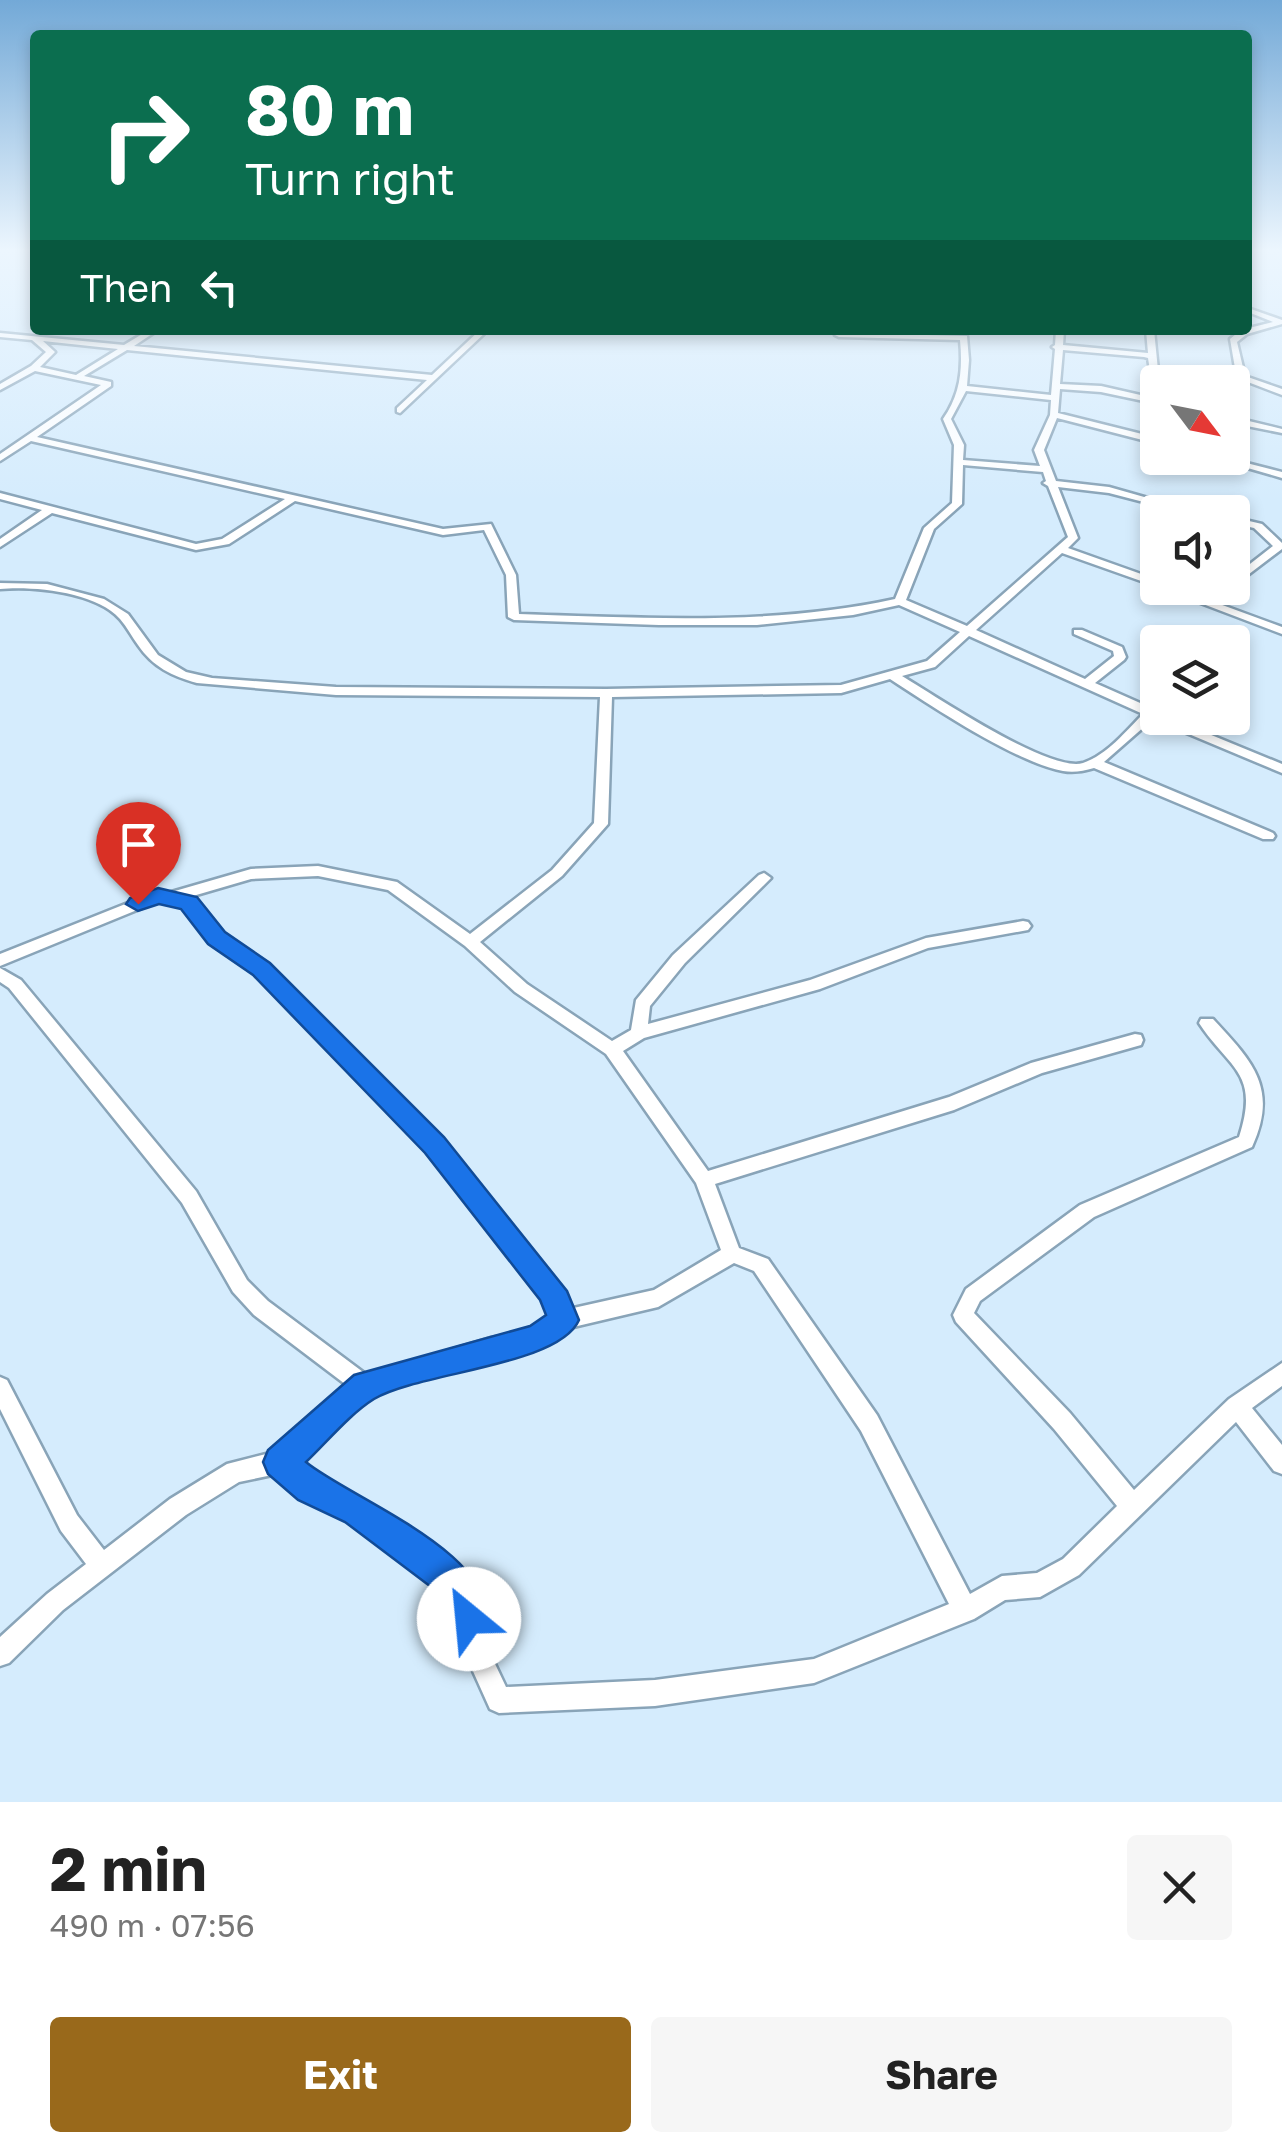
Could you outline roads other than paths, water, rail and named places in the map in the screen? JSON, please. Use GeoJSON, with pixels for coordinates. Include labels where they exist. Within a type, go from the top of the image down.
{"type":"FeatureCollection","features":[{"type":"Feature","properties":{"kind":"street"},"geometry":{"type":"LineString","coordinates":[[0,335],[128,344],[434,378]]}},
{"type":"Feature","properties":{"kind":"street"},"geometry":{"type":"LineString","coordinates":[[34,338],[41,335]]}},
{"type":"Feature","properties":{"kind":"street"},"geometry":{"type":"LineString","coordinates":[[80,374],[145,335]]}},
{"type":"Feature","properties":{"kind":"street"},"geometry":{"type":"LineString","coordinates":[[400,410],[479,335]]}},
{"type":"Feature","properties":{"kind":"street"},"geometry":{"type":"LineString","coordinates":[[870,335],[964,338],[963,388],[947,419],[959,445],[957,504],[930,528],[900,601]]}},
{"type":"Feature","properties":{"kind":"street"},"geometry":{"type":"LineString","coordinates":[[0,586],[13,584],[89,595],[119,610],[164,667],[199,680],[331,694],[364,690],[606,693],[841,689],[896,677],[931,664],[1073,538],[1048,483],[1039,450],[1054,415],[1059,335]]}},
{"type":"Feature","properties":{"kind":"street"},"geometry":{"type":"LineString","coordinates":[[1150,335],[1153,365]]}},
{"type":"Feature","properties":{"kind":"street"},"geometry":{"type":"LineString","coordinates":[[1238,365],[1233,341],[1240,335]]}},
{"type":"Feature","properties":{"kind":"street"},"geometry":{"type":"LineString","coordinates":[[0,388],[34,368],[50,352],[34,338]]}},
{"type":"Feature","properties":{"kind":"street"},"geometry":{"type":"LineString","coordinates":[[1056,347],[1152,357]]}},
{"type":"Feature","properties":{"kind":"street"},"geometry":{"type":"LineString","coordinates":[[0,458],[108,384],[80,374],[34,368]]}},
{"type":"Feature","properties":{"kind":"street"},"geometry":{"type":"LineString","coordinates":[[1250,380],[1282,392]]}},
{"type":"Feature","properties":{"kind":"street"},"geometry":{"type":"LineString","coordinates":[[963,388],[1057,392],[1101,389],[1140,398]]}},
{"type":"Feature","properties":{"kind":"street"},"geometry":{"type":"LineString","coordinates":[[1054,415],[1140,436]]}},
{"type":"Feature","properties":{"kind":"street"},"geometry":{"type":"LineString","coordinates":[[1250,424],[1280,431]]}},
{"type":"Feature","properties":{"kind":"street"},"geometry":{"type":"LineString","coordinates":[[29,438],[443,532],[486,526],[511,575],[514,617],[752,620],[842,616],[900,601],[1140,708]]}},
{"type":"Feature","properties":{"kind":"street"},"geometry":{"type":"LineString","coordinates":[[958,462],[1044,469]]}},
{"type":"Feature","properties":{"kind":"street"},"geometry":{"type":"LineString","coordinates":[[1250,466],[1282,475]]}},
{"type":"Feature","properties":{"kind":"street"},"geometry":{"type":"LineString","coordinates":[[1048,483],[1109,490],[1140,498]]}},
{"type":"Feature","properties":{"kind":"street"},"geometry":{"type":"LineString","coordinates":[[0,496],[209,546],[225,542],[294,498]]}},
{"type":"Feature","properties":{"kind":"street"},"geometry":{"type":"LineString","coordinates":[[0,544],[49,510]]}},
{"type":"Feature","properties":{"kind":"street"},"geometry":{"type":"LineString","coordinates":[[1250,524],[1277,540],[1279,546],[1266,559],[1250,566]]}},
{"type":"Feature","properties":{"kind":"street"},"geometry":{"type":"LineString","coordinates":[[1063,550],[1140,578]]}},
{"type":"Feature","properties":{"kind":"street"},"geometry":{"type":"LineString","coordinates":[[1266,559],[1282,564]]}},
{"type":"Feature","properties":{"kind":"street"},"geometry":{"type":"LineString","coordinates":[[1212,605],[1282,632]]}},
{"type":"Feature","properties":{"kind":"street"},"geometry":{"type":"LineString","coordinates":[[1078,632],[1118,648],[1120,656],[1087,684]]}},
{"type":"Feature","properties":{"kind":"street"},"geometry":{"type":"LineString","coordinates":[[896,677],[1021,751],[1074,770],[1094,764],[1140,729]]}},
{"type":"Feature","properties":{"kind":"street"},"geometry":{"type":"LineString","coordinates":[[470,942],[557,874],[600,824],[606,693]]}},
{"type":"Feature","properties":{"kind":"street"},"geometry":{"type":"LineString","coordinates":[[1201,735],[1282,770]]}},
{"type":"Feature","properties":{"kind":"street"},"geometry":{"type":"LineString","coordinates":[[1094,764],[1268,836]]}},
{"type":"Feature","properties":{"kind":"street"},"geometry":{"type":"LineString","coordinates":[[0,960],[158,896],[174,896],[251,874],[318,871],[392,886],[470,942],[521,988],[612,1050],[704,1180],[732,1254],[761,1265],[869,1423],[965,1610]]}},
{"type":"Feature","properties":{"kind":"street"},"geometry":{"type":"LineString","coordinates":[[639,1033],[642,1004],[679,959],[764,878]]}},
{"type":"Feature","properties":{"kind":"street"},"geometry":{"type":"LineString","coordinates":[[174,896],[188,903],[216,938],[262,969],[434,1145],[552,1291],[564,1320]]}},
{"type":"Feature","properties":{"kind":"street"},"geometry":{"type":"LineString","coordinates":[[612,1050],[639,1033],[814,985],[926,943],[1023,926]]}},
{"type":"Feature","properties":{"kind":"street"},"geometry":{"type":"LineString","coordinates":[[0,974],[16,984],[189,1198],[240,1286],[260,1308],[365,1386]]}},
{"type":"Feature","properties":{"kind":"street"},"geometry":{"type":"LineString","coordinates":[[1132,1506],[1062,1421],[964,1315],[973,1294],[1087,1211],[1246,1142],[1258,1110],[1249,1070],[1207,1023]]}},
{"type":"Feature","properties":{"kind":"street"},"geometry":{"type":"LineString","coordinates":[[704,1180],[954,1103],[1036,1068],[1136,1040]]}},
{"type":"Feature","properties":{"kind":"street"},"geometry":{"type":"LineString","coordinates":[[0,1654],[178,1507],[235,1472],[280,1462],[365,1386],[491,1348],[536,1339],[564,1320],[658,1298],[732,1254]]}},
{"type":"Feature","properties":{"kind":"street"},"geometry":{"type":"LineString","coordinates":[[280,1462],[310,1488],[357,1510],[463,1589],[476,1649],[499,1700],[654,1694],[814,1671],[965,1610],[1002,1588],[1040,1585],[1071,1568],[1237,1406],[1282,1373]]}},
{"type":"Feature","properties":{"kind":"street"},"geometry":{"type":"LineString","coordinates":[[0,1387],[69,1522],[102,1566]]}},
{"type":"Feature","properties":{"kind":"street"},"geometry":{"type":"LineString","coordinates":[[1237,1406],[1282,1463]]}}]}
